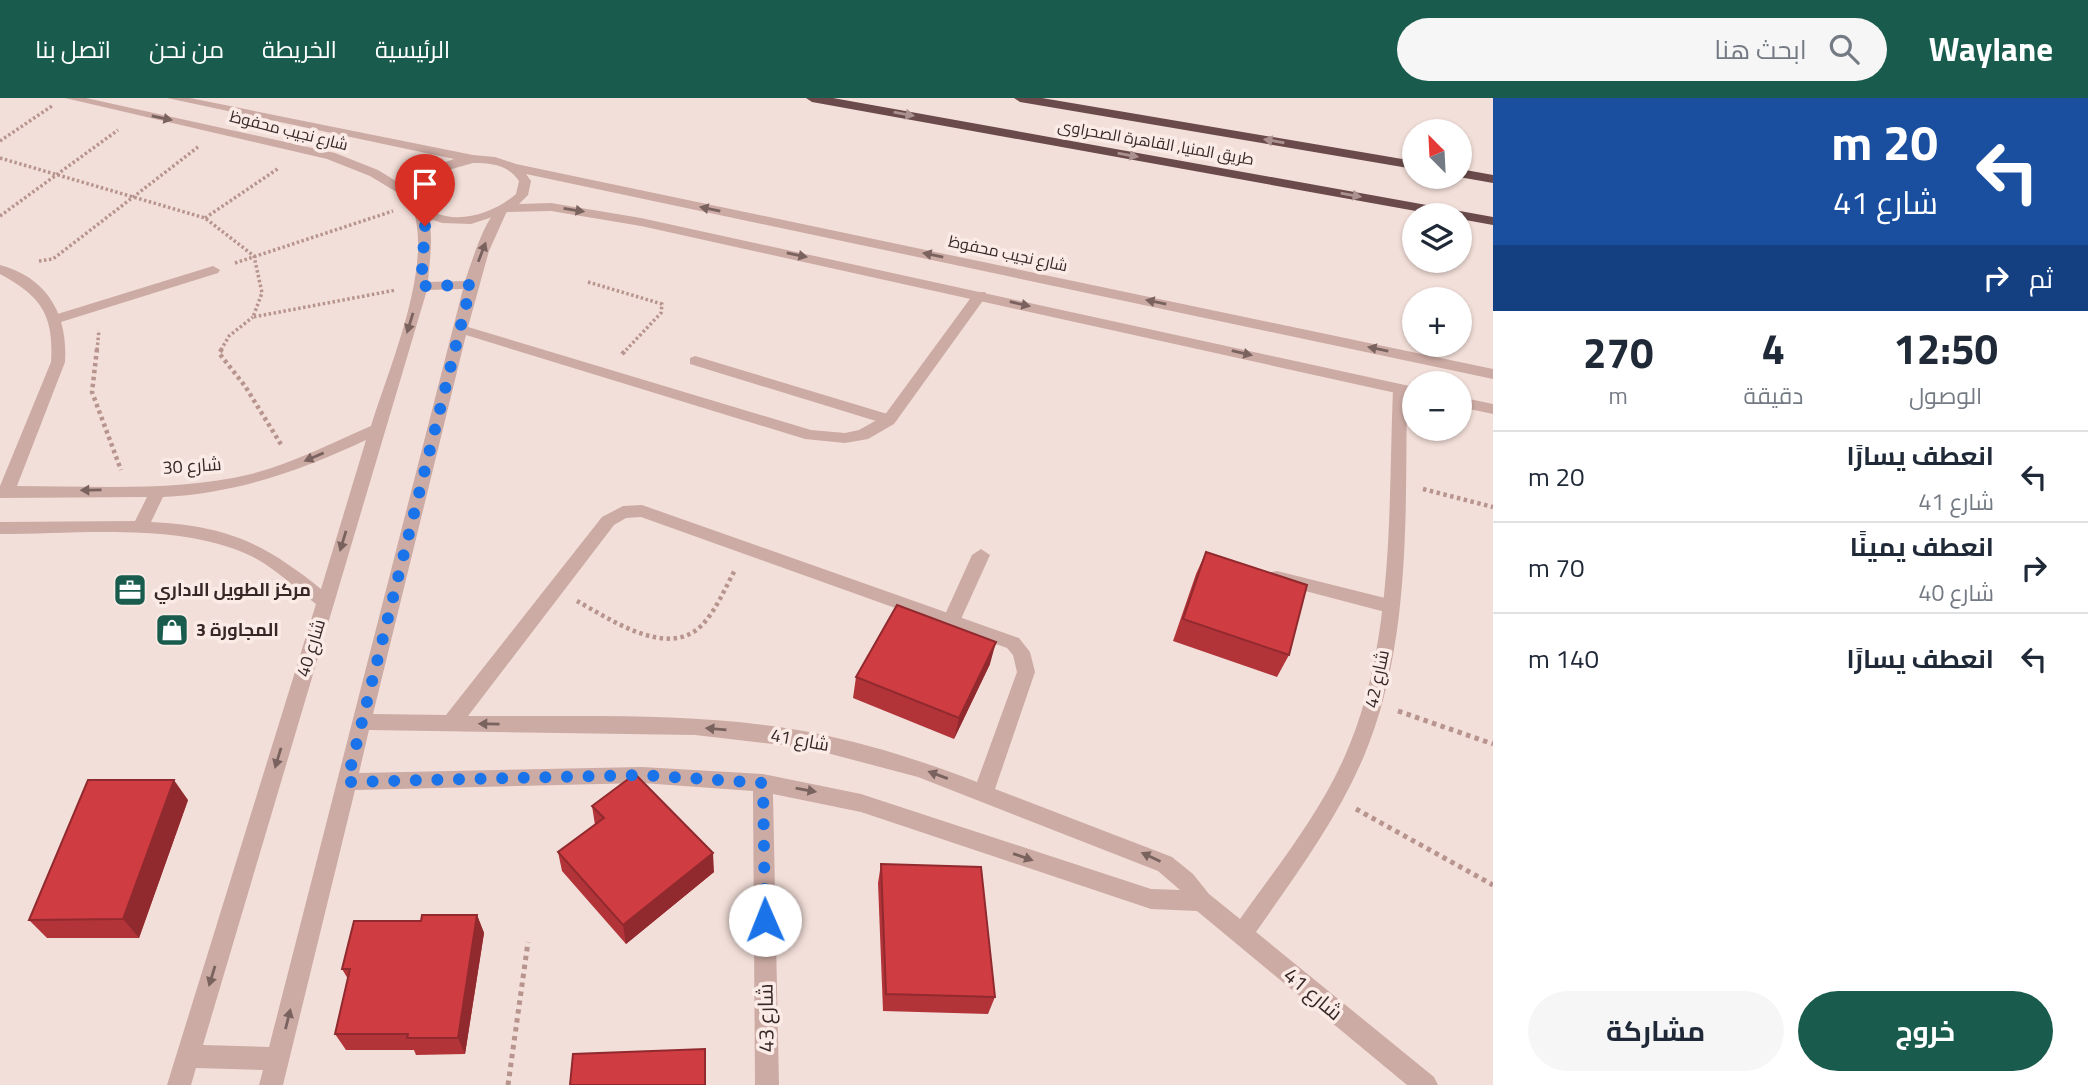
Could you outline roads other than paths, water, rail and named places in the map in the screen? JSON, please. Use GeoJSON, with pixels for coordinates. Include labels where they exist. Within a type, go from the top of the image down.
{"type":"FeatureCollection","features":[{"type":"Feature","properties":{"kind":"highway","name":"طريق المنيا, القاهرة الصحراوى"},"geometry":{"type":"LineString","coordinates":[[812,98],[1493,221]]}},
{"type":"Feature","properties":{"kind":"highway","name":"طريق المنيا, القاهرة الصحراوى"},"geometry":{"type":"LineString","coordinates":[[1020,98],[1402,163]]}},
{"type":"Feature","properties":{"kind":"highway"},"geometry":{"type":"LineString","coordinates":[[1472,175],[1493,179]]}},
{"type":"Feature","properties":{"kind":"street","name":"شارع نجيب محفوظ"},"geometry":{"type":"LineString","coordinates":[[71,98],[306,149],[353,164],[429,215],[456,219],[503,210]]}},
{"type":"Feature","properties":{"kind":"street","name":"شارع نجيب محفوظ"},"geometry":{"type":"LineString","coordinates":[[173,98],[473,159],[497,161],[516,168],[656,198],[1493,374]]}},
{"type":"Feature","properties":{"kind":"street"},"geometry":{"type":"LineString","coordinates":[[272,142],[294,123]]}},
{"type":"Feature","properties":{"kind":"street"},"geometry":{"type":"LineString","coordinates":[[414,203],[416,180],[424,173],[446,163],[473,159]]}},
{"type":"Feature","properties":{"kind":"street"},"geometry":{"type":"LineString","coordinates":[[271,1085],[471,285],[482,251],[503,210],[516,202],[525,188],[525,181],[516,168]]}},
{"type":"Feature","properties":{"kind":"street"},"geometry":{"type":"LineString","coordinates":[[641,222],[656,198]]}},
{"type":"Feature","properties":{"kind":"street","name":"شارع 40"},"geometry":{"type":"LineString","coordinates":[[180,1085],[421,286],[425,226],[414,203]]}},
{"type":"Feature","properties":{"kind":"street"},"geometry":{"type":"LineString","coordinates":[[503,210],[551,207],[641,222],[1402,389]]}},
{"type":"Feature","properties":{"kind":"street"},"geometry":{"type":"LineString","coordinates":[[0,269],[24,280],[44,298],[56,318],[61,339],[58,362],[3,492]]}},
{"type":"Feature","properties":{"kind":"street"},"geometry":{"type":"LineString","coordinates":[[56,318],[213,270]]}},
{"type":"Feature","properties":{"kind":"street"},"geometry":{"type":"LineString","coordinates":[[421,286],[471,285]]}},
{"type":"Feature","properties":{"kind":"street"},"geometry":{"type":"LineString","coordinates":[[460,329],[827,439],[863,435],[889,420],[980,295]]}},
{"type":"Feature","properties":{"kind":"street"},"geometry":{"type":"LineString","coordinates":[[695,361],[889,420]]}},
{"type":"Feature","properties":{"kind":"street"},"geometry":{"type":"LineString","coordinates":[[1472,405],[1493,409]]}},
{"type":"Feature","properties":{"kind":"street","name":"شارع 30"},"geometry":{"type":"LineString","coordinates":[[3,492],[159,489],[235,483],[293,466],[376,430]]}},
{"type":"Feature","properties":{"kind":"street","name":"شارع 42"},"geometry":{"type":"LineString","coordinates":[[1242,934],[1334,797],[1355,755],[1374,702],[1389,606],[1396,482],[1402,432]]}},
{"type":"Feature","properties":{"kind":"street"},"geometry":{"type":"LineString","coordinates":[[139,529],[159,489]]}},
{"type":"Feature","properties":{"kind":"street"},"geometry":{"type":"LineString","coordinates":[[451,723],[608,521],[623,512],[642,511],[952,619],[1013,643],[1026,662],[1026,672],[984,792]]}},
{"type":"Feature","properties":{"kind":"street"},"geometry":{"type":"LineString","coordinates":[[0,528],[192,532],[237,543],[276,563],[325,602]]}},
{"type":"Feature","properties":{"kind":"street"},"geometry":{"type":"LineString","coordinates":[[952,619],[981,555]]}},
{"type":"Feature","properties":{"kind":"street"},"geometry":{"type":"LineString","coordinates":[[1256,571],[1389,606]]}},
{"type":"Feature","properties":{"kind":"street","name":"شارع 41"},"geometry":{"type":"LineString","coordinates":[[362,722],[695,727],[752,732],[864,753],[920,769],[1154,857],[1176,872],[1201,901],[1426,1085]]}},
{"type":"Feature","properties":{"kind":"street"},"geometry":{"type":"LineString","coordinates":[[347,782],[642,775],[763,783],[861,803],[1151,899],[1201,901]]}},
{"type":"Feature","properties":{"kind":"street","name":"شارع 43"},"geometry":{"type":"LineString","coordinates":[[763,783],[767,1085]]}},
{"type":"Feature","properties":{"kind":"street"},"geometry":{"type":"LineString","coordinates":[[188,1056],[278,1059]]}},
{"type":"Feature","properties":{"kind":"place","name":"مركز الطويل الاداري"},"geometry":{"type":"Point","coordinates":[130,590]}},
{"type":"Feature","properties":{"kind":"place","name":"المجاورة 3"},"geometry":{"type":"Point","coordinates":[172,630]}}]}
